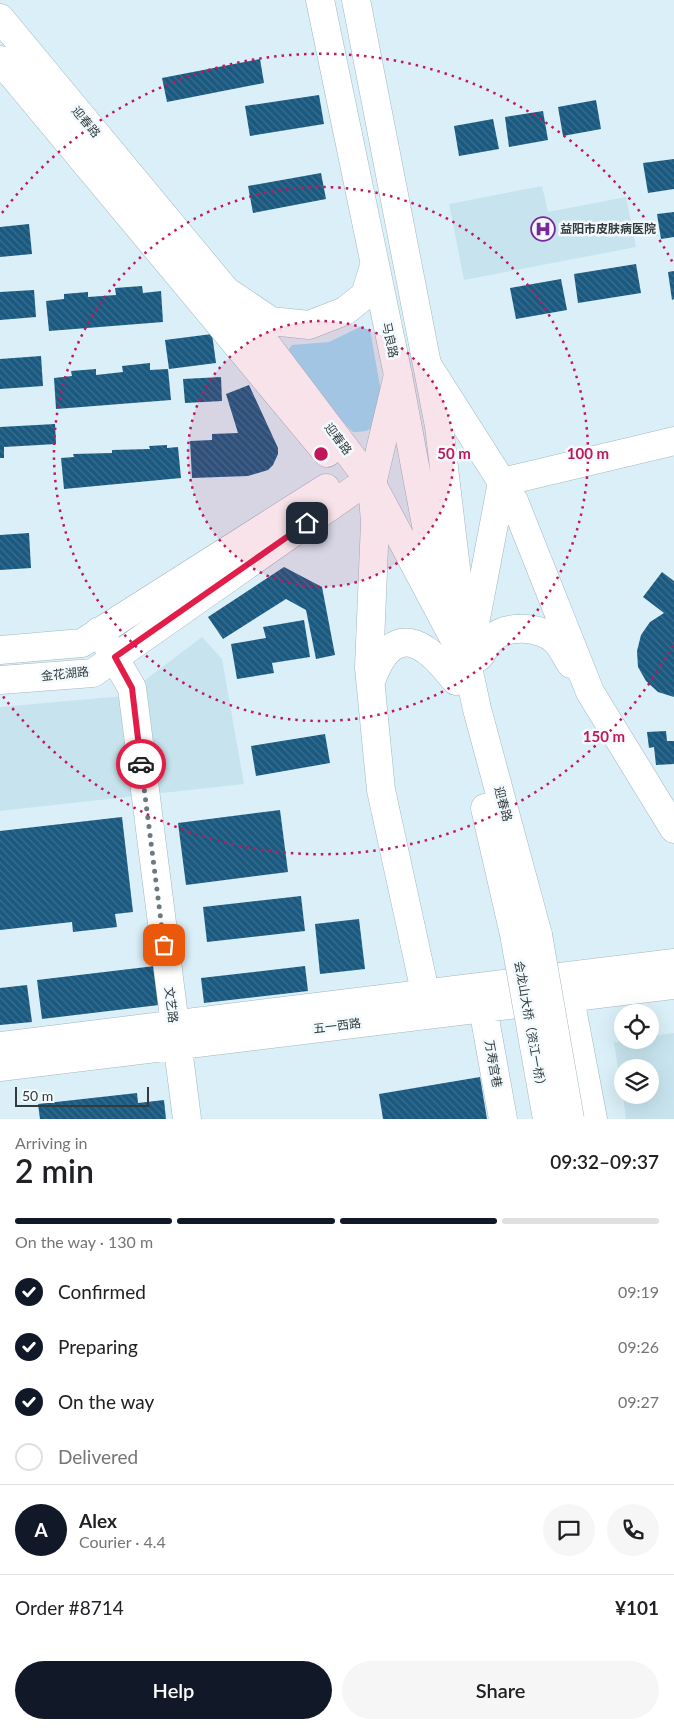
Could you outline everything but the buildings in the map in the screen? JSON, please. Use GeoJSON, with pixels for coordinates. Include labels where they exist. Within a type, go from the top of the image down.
{"type":"FeatureCollection","features":[{"type":"Feature","properties":{"kind":"main road","name":"马良路"},"geometry":{"type":"LineString","coordinates":[[320,0],[398,375],[443,615]]}},
{"type":"Feature","properties":{"kind":"main road"},"geometry":{"type":"LineString","coordinates":[[356,0],[440,426],[462,672]]}},
{"type":"Feature","properties":{"kind":"main road","name":"迎春路"},"geometry":{"type":"LineString","coordinates":[[0,18],[228,292],[358,483],[443,615],[477,710],[526,934]]}},
{"type":"Feature","properties":{"kind":"main road","name":"迎春路"},"geometry":{"type":"LineString","coordinates":[[0,60],[358,483]]}},
{"type":"Feature","properties":{"kind":"main road"},"geometry":{"type":"LineString","coordinates":[[228,292],[271,321],[309,325],[344,311],[365,295],[374,266]]}},
{"type":"Feature","properties":{"kind":"main road"},"geometry":{"type":"LineString","coordinates":[[428,366],[514,501],[590,692]]}},
{"type":"Feature","properties":{"kind":"main road"},"geometry":{"type":"LineString","coordinates":[[0,650],[82,643],[99,631],[358,483],[398,375]]}},
{"type":"Feature","properties":{"kind":"main road"},"geometry":{"type":"LineString","coordinates":[[502,482],[674,441]]}},
{"type":"Feature","properties":{"kind":"main road"},"geometry":{"type":"LineString","coordinates":[[462,672],[502,482]]}},
{"type":"Feature","properties":{"kind":"main road"},"geometry":{"type":"LineString","coordinates":[[358,483],[374,522],[369,668],[381,790],[428,1004]]}},
{"type":"Feature","properties":{"kind":"main road","name":"金花湖路"},"geometry":{"type":"LineString","coordinates":[[0,680],[93,673],[358,483]]}},
{"type":"Feature","properties":{"kind":"main road","name":"迎春路"},"geometry":{"type":"LineString","coordinates":[[374,522],[462,672]]}},
{"type":"Feature","properties":{"kind":"main road"},"geometry":{"type":"LineString","coordinates":[[462,672],[481,658],[490,640],[505,630],[520,629],[541,632],[556,642],[590,692],[674,829]]}},
{"type":"Feature","properties":{"kind":"main road","name":"文艺路"},"geometry":{"type":"LineString","coordinates":[[99,631],[132,688],[187,1119]]}},
{"type":"Feature","properties":{"kind":"main road"},"geometry":{"type":"LineString","coordinates":[[371,682],[382,654],[392,646],[404,643],[416,644],[462,672]]}},
{"type":"Feature","properties":{"kind":"main road","name":"会龙山大桥（资江一桥）"},"geometry":{"type":"LineString","coordinates":[[526,934],[547,1119]]}},
{"type":"Feature","properties":{"kind":"main road","name":"会龙山大桥（资江一桥）"},"geometry":{"type":"LineString","coordinates":[[526,934],[570,1119]]}},
{"type":"Feature","properties":{"kind":"main road"},"geometry":{"type":"LineString","coordinates":[[0,1067],[176,1035],[428,1004],[674,963]]}},
{"type":"Feature","properties":{"kind":"main road"},"geometry":{"type":"LineString","coordinates":[[428,1004],[483,1008],[674,985]]}},
{"type":"Feature","properties":{"kind":"main road"},"geometry":{"type":"LineString","coordinates":[[570,998],[593,1119]]}},
{"type":"Feature","properties":{"kind":"main road","name":"万寿宫巷"},"geometry":{"type":"LineString","coordinates":[[483,1008],[504,1119]]}},
{"type":"Feature","properties":{"kind":"main road"},"geometry":{"type":"LineString","coordinates":[[0,1046],[176,1035]]}},
{"type":"Feature","properties":{"kind":"shaded area","name":"益阳市皮肤病医院"},"geometry":{"type":"Polygon","coordinates":[[[542,186],[548,212],[626,197],[636,247],[464,280],[449,204],[542,186]]]}},
{"type":"Feature","properties":{"kind":"shaded area"},"geometry":{"type":"Polygon","coordinates":[[[360,327],[370,330],[383,403],[377,426],[365,431],[353,432],[294,365],[287,352],[292,345],[329,342],[360,327]]]}},
{"type":"Feature","properties":{"kind":"shaded area"},"geometry":{"type":"Polygon","coordinates":[[[202,637],[222,659],[244,784],[0,811],[0,707],[124,696],[202,637]]]}},
{"type":"Feature","properties":{"kind":"shaded area"},"geometry":{"type":"Polygon","coordinates":[[[674,1033],[674,1119],[626,1119],[624,1104],[659,1104],[659,1059],[617,1059],[615,1049],[659,1049],[659,1035],[674,1033]]]}},
{"type":"Feature","properties":{"kind":"way so far"},"geometry":{"type":"LineString","coordinates":[[141,764],[164,945]]}},
{"type":"Feature","properties":{"kind":"place","name":"益阳市皮肤病医院"},"geometry":{"type":"Point","coordinates":[543,229]}},
{"type":"Feature","properties":{"kind":"route"},"geometry":{"type":"LineString","coordinates":[[141,764],[132,688],[115,657],[307,523]]}}]}
